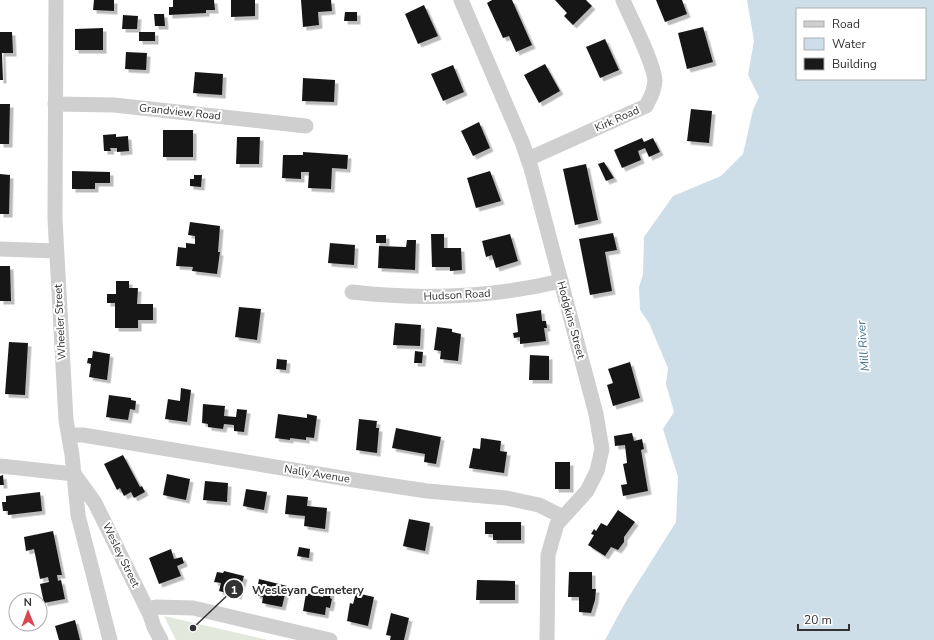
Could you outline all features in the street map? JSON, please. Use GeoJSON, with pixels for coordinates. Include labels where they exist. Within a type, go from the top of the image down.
{"type":"FeatureCollection","features":[{"type":"Feature","properties":{"kind":"street","name":"Wheeler Street"},"geometry":{"type":"LineString","coordinates":[[56,0],[54,219],[66,420],[74,474],[78,516],[110,640]]}},
{"type":"Feature","properties":{"kind":"street","name":"Hodgkins Street"},"geometry":{"type":"LineString","coordinates":[[461,0],[528,159],[596,414],[602,449],[597,471],[587,491],[557,524],[548,555],[547,640]]}},
{"type":"Feature","properties":{"kind":"street","name":"Kirk Road"},"geometry":{"type":"LineString","coordinates":[[528,159],[646,106],[652,97],[655,81],[648,59],[623,0]]}},
{"type":"Feature","properties":{"kind":"street","name":"Grandview Road"},"geometry":{"type":"LineString","coordinates":[[55,104],[114,105],[306,126]]}},
{"type":"Feature","properties":{"kind":"street"},"geometry":{"type":"LineString","coordinates":[[0,249],[56,251]]}},
{"type":"Feature","properties":{"kind":"street","name":"Hudson Road"},"geometry":{"type":"LineString","coordinates":[[352,292],[393,297],[460,297],[495,293],[561,281]]}},
{"type":"Feature","properties":{"kind":"street","name":"Nally Avenue"},"geometry":{"type":"LineString","coordinates":[[69,435],[83,435],[427,491],[506,498],[539,505],[563,517]]}},
{"type":"Feature","properties":{"kind":"street"},"geometry":{"type":"LineString","coordinates":[[0,466],[74,474]]}},
{"type":"Feature","properties":{"kind":"street","name":"Wesley Street"},"geometry":{"type":"LineString","coordinates":[[74,474],[95,503],[148,609],[154,628],[161,640]]}},
{"type":"Feature","properties":{"kind":"street"},"geometry":{"type":"LineString","coordinates":[[148,609],[156,607],[193,608],[330,640]]}},
{"type":"Feature","properties":{"kind":"shaded area"},"geometry":{"type":"Polygon","coordinates":[[[164,616],[268,640],[176,640],[164,616]]]}},
{"type":"Feature","properties":{"kind":"water","name":"Mill River"},"geometry":{"type":"Polygon","coordinates":[[[747,0],[934,0],[934,640],[605,640],[625,603],[676,522],[678,477],[663,429],[674,412],[666,384],[668,368],[649,323],[640,310],[639,287],[643,274],[644,237],[673,196],[721,176],[743,154],[753,110],[759,97],[748,75],[754,41],[747,0]]]}},
{"type":"Feature","properties":{"kind":"building"},"geometry":{"type":"Polygon","coordinates":[[[94,0],[114,0],[114,11],[93,10],[94,0]]]}},
{"type":"Feature","properties":{"kind":"building"},"geometry":{"type":"Polygon","coordinates":[[[173,0],[214,0],[215,10],[206,10],[206,13],[169,15],[169,7],[173,7],[173,0]]]}},
{"type":"Feature","properties":{"kind":"building"},"geometry":{"type":"Polygon","coordinates":[[[231,0],[255,0],[255,16],[231,17],[231,0]]]}},
{"type":"Feature","properties":{"kind":"building"},"geometry":{"type":"Polygon","coordinates":[[[301,0],[331,0],[332,11],[318,12],[319,25],[303,27],[301,0]]]}},
{"type":"Feature","properties":{"kind":"building"},"geometry":{"type":"Polygon","coordinates":[[[492,0],[512,0],[532,45],[516,52],[509,36],[503,38],[487,3],[492,0]]]}},
{"type":"Feature","properties":{"kind":"building"},"geometry":{"type":"Polygon","coordinates":[[[555,0],[586,0],[592,6],[573,25],[564,16],[567,13],[555,0]]]}},
{"type":"Feature","properties":{"kind":"building"},"geometry":{"type":"Polygon","coordinates":[[[656,0],[682,0],[687,14],[665,22],[656,0]]]}},
{"type":"Feature","properties":{"kind":"building"},"geometry":{"type":"Polygon","coordinates":[[[424,5],[438,36],[418,44],[405,14],[424,5]]]}},
{"type":"Feature","properties":{"kind":"building"},"geometry":{"type":"Polygon","coordinates":[[[345,12],[357,12],[357,21],[344,21],[345,12]]]}},
{"type":"Feature","properties":{"kind":"building"},"geometry":{"type":"Polygon","coordinates":[[[154,14],[164,14],[165,26],[155,26],[154,14]]]}},
{"type":"Feature","properties":{"kind":"building"},"geometry":{"type":"Polygon","coordinates":[[[123,15],[138,16],[137,29],[122,29],[123,15]]]}},
{"type":"Feature","properties":{"kind":"building"},"geometry":{"type":"Polygon","coordinates":[[[703,27],[713,62],[687,69],[678,33],[703,27]]]}},
{"type":"Feature","properties":{"kind":"building"},"geometry":{"type":"Polygon","coordinates":[[[103,28],[103,50],[75,50],[75,29],[103,28]]]}},
{"type":"Feature","properties":{"kind":"building"},"geometry":{"type":"Polygon","coordinates":[[[0,32],[12,32],[13,53],[2,53],[3,80],[0,80],[0,32]]]}},
{"type":"Feature","properties":{"kind":"building"},"geometry":{"type":"Polygon","coordinates":[[[139,32],[155,32],[155,41],[139,41],[139,32]]]}},
{"type":"Feature","properties":{"kind":"building"},"geometry":{"type":"Polygon","coordinates":[[[605,39],[619,70],[600,78],[586,47],[605,39]]]}},
{"type":"Feature","properties":{"kind":"building"},"geometry":{"type":"Polygon","coordinates":[[[126,52],[147,53],[146,70],[125,69],[126,52]]]}},
{"type":"Feature","properties":{"kind":"building"},"geometry":{"type":"Polygon","coordinates":[[[545,64],[560,91],[539,103],[524,75],[545,64]]]}},
{"type":"Feature","properties":{"kind":"building"},"geometry":{"type":"Polygon","coordinates":[[[453,65],[464,92],[443,101],[431,74],[453,65]]]}},
{"type":"Feature","properties":{"kind":"building"},"geometry":{"type":"Polygon","coordinates":[[[195,72],[223,74],[222,95],[193,93],[195,72]]]}},
{"type":"Feature","properties":{"kind":"building"},"geometry":{"type":"Polygon","coordinates":[[[303,78],[335,80],[334,102],[302,101],[303,78]]]}},
{"type":"Feature","properties":{"kind":"building"},"geometry":{"type":"Polygon","coordinates":[[[0,104],[10,104],[9,144],[0,144],[0,104]]]}},
{"type":"Feature","properties":{"kind":"building"},"geometry":{"type":"Polygon","coordinates":[[[691,109],[712,111],[709,143],[687,141],[691,109]]]}},
{"type":"Feature","properties":{"kind":"building"},"geometry":{"type":"Polygon","coordinates":[[[479,122],[490,148],[473,156],[461,131],[479,122]]]}},
{"type":"Feature","properties":{"kind":"building"},"geometry":{"type":"Polygon","coordinates":[[[163,130],[193,130],[193,157],[163,157],[163,130]]]}},
{"type":"Feature","properties":{"kind":"building"},"geometry":{"type":"Polygon","coordinates":[[[116,134],[116,137],[128,136],[129,151],[117,152],[117,148],[110,148],[111,151],[104,151],[103,135],[116,134]]]}},
{"type":"Feature","properties":{"kind":"building"},"geometry":{"type":"Polygon","coordinates":[[[237,137],[260,137],[259,164],[236,164],[237,137]]]}},
{"type":"Feature","properties":{"kind":"building"},"geometry":{"type":"Polygon","coordinates":[[[642,138],[644,142],[653,138],[660,152],[649,157],[645,148],[638,151],[641,160],[622,168],[614,150],[642,138]]]}},
{"type":"Feature","properties":{"kind":"building"},"geometry":{"type":"Polygon","coordinates":[[[303,152],[348,155],[347,169],[332,168],[331,189],[308,188],[309,172],[301,172],[301,179],[282,178],[283,155],[303,155],[303,152]]]}},
{"type":"Feature","properties":{"kind":"building"},"geometry":{"type":"Polygon","coordinates":[[[604,162],[614,178],[606,181],[598,164],[604,162]]]}},
{"type":"Feature","properties":{"kind":"building"},"geometry":{"type":"Polygon","coordinates":[[[586,164],[598,220],[575,225],[563,169],[586,164]]]}},
{"type":"Feature","properties":{"kind":"building"},"geometry":{"type":"Polygon","coordinates":[[[72,171],[110,172],[110,183],[95,183],[95,189],[72,189],[72,171]]]}},
{"type":"Feature","properties":{"kind":"building"},"geometry":{"type":"Polygon","coordinates":[[[490,171],[501,201],[476,208],[467,178],[490,171]]]}},
{"type":"Feature","properties":{"kind":"building"},"geometry":{"type":"Polygon","coordinates":[[[0,174],[10,175],[9,214],[0,214],[0,174]]]}},
{"type":"Feature","properties":{"kind":"building"},"geometry":{"type":"Polygon","coordinates":[[[194,175],[202,175],[201,187],[190,186],[190,179],[194,179],[194,175]]]}},
{"type":"Feature","properties":{"kind":"building"},"geometry":{"type":"Polygon","coordinates":[[[190,222],[220,226],[218,252],[220,252],[217,274],[192,271],[193,267],[176,266],[178,247],[186,248],[186,243],[195,244],[195,236],[188,235],[190,222]]]}},
{"type":"Feature","properties":{"kind":"building"},"geometry":{"type":"Polygon","coordinates":[[[613,233],[617,250],[605,252],[612,291],[590,295],[579,239],[613,233]]]}},
{"type":"Feature","properties":{"kind":"building"},"geometry":{"type":"Polygon","coordinates":[[[431,234],[444,234],[444,248],[461,248],[462,270],[450,271],[450,267],[432,267],[431,234]]]}},
{"type":"Feature","properties":{"kind":"building"},"geometry":{"type":"Polygon","coordinates":[[[510,234],[518,261],[496,268],[492,255],[486,257],[482,241],[510,234]]]}},
{"type":"Feature","properties":{"kind":"building"},"geometry":{"type":"Polygon","coordinates":[[[376,235],[386,235],[386,243],[376,243],[376,235]]]}},
{"type":"Feature","properties":{"kind":"building"},"geometry":{"type":"Polygon","coordinates":[[[407,240],[416,240],[415,270],[378,268],[379,246],[406,247],[407,240]]]}},
{"type":"Feature","properties":{"kind":"building"},"geometry":{"type":"Polygon","coordinates":[[[330,243],[355,245],[354,265],[328,263],[330,243]]]}},
{"type":"Feature","properties":{"kind":"building"},"geometry":{"type":"Polygon","coordinates":[[[0,266],[10,266],[11,301],[0,301],[0,266]]]}},
{"type":"Feature","properties":{"kind":"building"},"geometry":{"type":"Polygon","coordinates":[[[116,281],[129,281],[129,288],[138,288],[137,304],[153,304],[153,320],[138,320],[138,328],[115,328],[115,303],[107,303],[107,294],[116,294],[116,281]]]}},
{"type":"Feature","properties":{"kind":"building"},"geometry":{"type":"Polygon","coordinates":[[[239,307],[261,309],[257,340],[235,337],[239,307]]]}},
{"type":"Feature","properties":{"kind":"building"},"geometry":{"type":"Polygon","coordinates":[[[541,310],[542,321],[546,321],[547,328],[544,328],[546,341],[520,344],[520,337],[514,338],[513,333],[518,332],[516,314],[541,310]]]}},
{"type":"Feature","properties":{"kind":"building"},"geometry":{"type":"Polygon","coordinates":[[[395,323],[421,325],[420,346],[393,345],[395,323]]]}},
{"type":"Feature","properties":{"kind":"building"},"geometry":{"type":"Polygon","coordinates":[[[437,327],[452,329],[452,332],[461,334],[458,361],[440,359],[441,351],[434,350],[437,327]]]}},
{"type":"Feature","properties":{"kind":"building"},"geometry":{"type":"Polygon","coordinates":[[[9,342],[28,343],[25,395],[5,394],[9,342]]]}},
{"type":"Feature","properties":{"kind":"building"},"geometry":{"type":"Polygon","coordinates":[[[93,351],[110,354],[107,380],[89,377],[91,364],[87,363],[88,358],[92,358],[93,351]]]}},
{"type":"Feature","properties":{"kind":"building"},"geometry":{"type":"Polygon","coordinates":[[[415,351],[423,352],[422,363],[414,363],[415,351]]]}},
{"type":"Feature","properties":{"kind":"building"},"geometry":{"type":"Polygon","coordinates":[[[530,355],[549,356],[549,380],[529,380],[530,355]]]}},
{"type":"Feature","properties":{"kind":"building"},"geometry":{"type":"Polygon","coordinates":[[[277,359],[287,360],[286,370],[276,369],[277,359]]]}},
{"type":"Feature","properties":{"kind":"building"},"geometry":{"type":"Polygon","coordinates":[[[630,362],[640,398],[613,406],[607,385],[613,383],[608,369],[630,362]]]}},
{"type":"Feature","properties":{"kind":"building"},"geometry":{"type":"Polygon","coordinates":[[[181,388],[191,390],[187,422],[165,419],[168,399],[180,401],[181,388]]]}},
{"type":"Feature","properties":{"kind":"building"},"geometry":{"type":"Polygon","coordinates":[[[109,395],[131,398],[131,400],[136,401],[135,410],[130,409],[128,420],[106,417],[109,395]]]}},
{"type":"Feature","properties":{"kind":"building"},"geometry":{"type":"Polygon","coordinates":[[[203,404],[225,406],[224,416],[236,417],[237,409],[247,410],[244,432],[234,431],[234,425],[224,424],[223,429],[208,427],[208,424],[202,423],[203,404]]]}},
{"type":"Feature","properties":{"kind":"building"},"geometry":{"type":"Polygon","coordinates":[[[278,414],[307,418],[307,414],[317,416],[314,438],[306,437],[306,440],[290,438],[290,440],[275,438],[278,414]]]}},
{"type":"Feature","properties":{"kind":"building"},"geometry":{"type":"Polygon","coordinates":[[[359,419],[377,421],[376,428],[379,428],[377,453],[356,450],[359,419]]]}},
{"type":"Feature","properties":{"kind":"building"},"geometry":{"type":"Polygon","coordinates":[[[396,428],[441,437],[436,464],[424,462],[425,454],[392,448],[396,428]]]}},
{"type":"Feature","properties":{"kind":"building"},"geometry":{"type":"Polygon","coordinates":[[[632,433],[634,441],[642,439],[644,449],[641,450],[648,491],[623,496],[621,485],[627,484],[623,464],[627,463],[625,445],[615,446],[614,436],[632,433]]]}},
{"type":"Feature","properties":{"kind":"building"},"geometry":{"type":"Polygon","coordinates":[[[481,438],[501,441],[500,451],[507,452],[504,473],[469,468],[473,448],[480,449],[481,438]]]}},
{"type":"Feature","properties":{"kind":"building"},"geometry":{"type":"Polygon","coordinates":[[[123,455],[140,487],[142,486],[145,492],[134,498],[131,492],[124,496],[120,488],[117,490],[104,464],[123,455]]]}},
{"type":"Feature","properties":{"kind":"building"},"geometry":{"type":"Polygon","coordinates":[[[555,462],[570,462],[570,489],[555,489],[555,462]]]}},
{"type":"Feature","properties":{"kind":"building"},"geometry":{"type":"Polygon","coordinates":[[[167,474],[190,479],[186,500],[163,495],[167,474]]]}},
{"type":"Feature","properties":{"kind":"building"},"geometry":{"type":"Polygon","coordinates":[[[3,475],[4,485],[0,485],[0,476],[3,475]]]}},
{"type":"Feature","properties":{"kind":"building"},"geometry":{"type":"Polygon","coordinates":[[[205,481],[228,483],[227,502],[203,500],[205,481]]]}},
{"type":"Feature","properties":{"kind":"building"},"geometry":{"type":"Polygon","coordinates":[[[246,489],[267,492],[264,510],[243,506],[246,489]]]}},
{"type":"Feature","properties":{"kind":"building"},"geometry":{"type":"Polygon","coordinates":[[[40,492],[42,511],[8,515],[8,511],[3,511],[2,502],[6,502],[6,496],[40,492]]]}},
{"type":"Feature","properties":{"kind":"building"},"geometry":{"type":"Polygon","coordinates":[[[287,495],[308,497],[307,506],[327,508],[325,529],[304,526],[305,516],[285,514],[287,495]]]}},
{"type":"Feature","properties":{"kind":"building"},"geometry":{"type":"Polygon","coordinates":[[[618,510],[635,522],[624,537],[624,542],[618,550],[611,547],[605,556],[588,545],[594,535],[591,534],[594,529],[596,531],[601,523],[607,526],[618,510]]]}},
{"type":"Feature","properties":{"kind":"building"},"geometry":{"type":"Polygon","coordinates":[[[409,519],[430,523],[425,551],[403,546],[409,519]]]}},
{"type":"Feature","properties":{"kind":"building"},"geometry":{"type":"Polygon","coordinates":[[[485,522],[521,522],[521,540],[493,540],[493,534],[485,534],[485,522]]]}},
{"type":"Feature","properties":{"kind":"building"},"geometry":{"type":"Polygon","coordinates":[[[53,531],[62,575],[57,575],[58,581],[61,580],[65,599],[48,602],[48,592],[42,592],[40,584],[49,582],[48,577],[40,579],[34,549],[26,551],[24,537],[53,531]]]}},
{"type":"Feature","properties":{"kind":"building"},"geometry":{"type":"Polygon","coordinates":[[[299,547],[310,549],[309,558],[297,556],[299,547]]]}},
{"type":"Feature","properties":{"kind":"building"},"geometry":{"type":"Polygon","coordinates":[[[171,549],[174,559],[182,557],[184,563],[177,566],[181,576],[159,584],[149,558],[171,549]]]}},
{"type":"Feature","properties":{"kind":"building"},"geometry":{"type":"Polygon","coordinates":[[[224,571],[244,576],[238,596],[219,591],[221,583],[214,582],[217,572],[223,573],[224,571]]]}},
{"type":"Feature","properties":{"kind":"building"},"geometry":{"type":"Polygon","coordinates":[[[569,572],[592,572],[592,589],[596,589],[595,600],[591,613],[579,612],[579,597],[568,597],[569,572]]]}},
{"type":"Feature","properties":{"kind":"building"},"geometry":{"type":"Polygon","coordinates":[[[259,579],[287,586],[282,607],[262,603],[263,597],[256,595],[259,579]]]}},
{"type":"Feature","properties":{"kind":"building"},"geometry":{"type":"Polygon","coordinates":[[[477,580],[515,581],[515,600],[476,600],[477,580]]]}},
{"type":"Feature","properties":{"kind":"building"},"geometry":{"type":"Polygon","coordinates":[[[325,586],[332,588],[330,598],[332,599],[330,608],[326,607],[325,615],[303,611],[306,593],[323,597],[325,586]]]}},
{"type":"Feature","properties":{"kind":"building"},"geometry":{"type":"Polygon","coordinates":[[[356,593],[374,597],[368,626],[347,621],[350,603],[353,604],[356,593]]]}},
{"type":"Feature","properties":{"kind":"building"},"geometry":{"type":"Polygon","coordinates":[[[391,613],[409,618],[404,640],[390,640],[391,636],[386,635],[391,613]]]}},
{"type":"Feature","properties":{"kind":"building"},"geometry":{"type":"Polygon","coordinates":[[[75,620],[80,640],[59,640],[55,626],[75,620]]]}},
{"type":"Feature","properties":{"kind":"place","name":"Wesleyan Cemetery"},"geometry":{"type":"Point","coordinates":[193,628]}}]}
